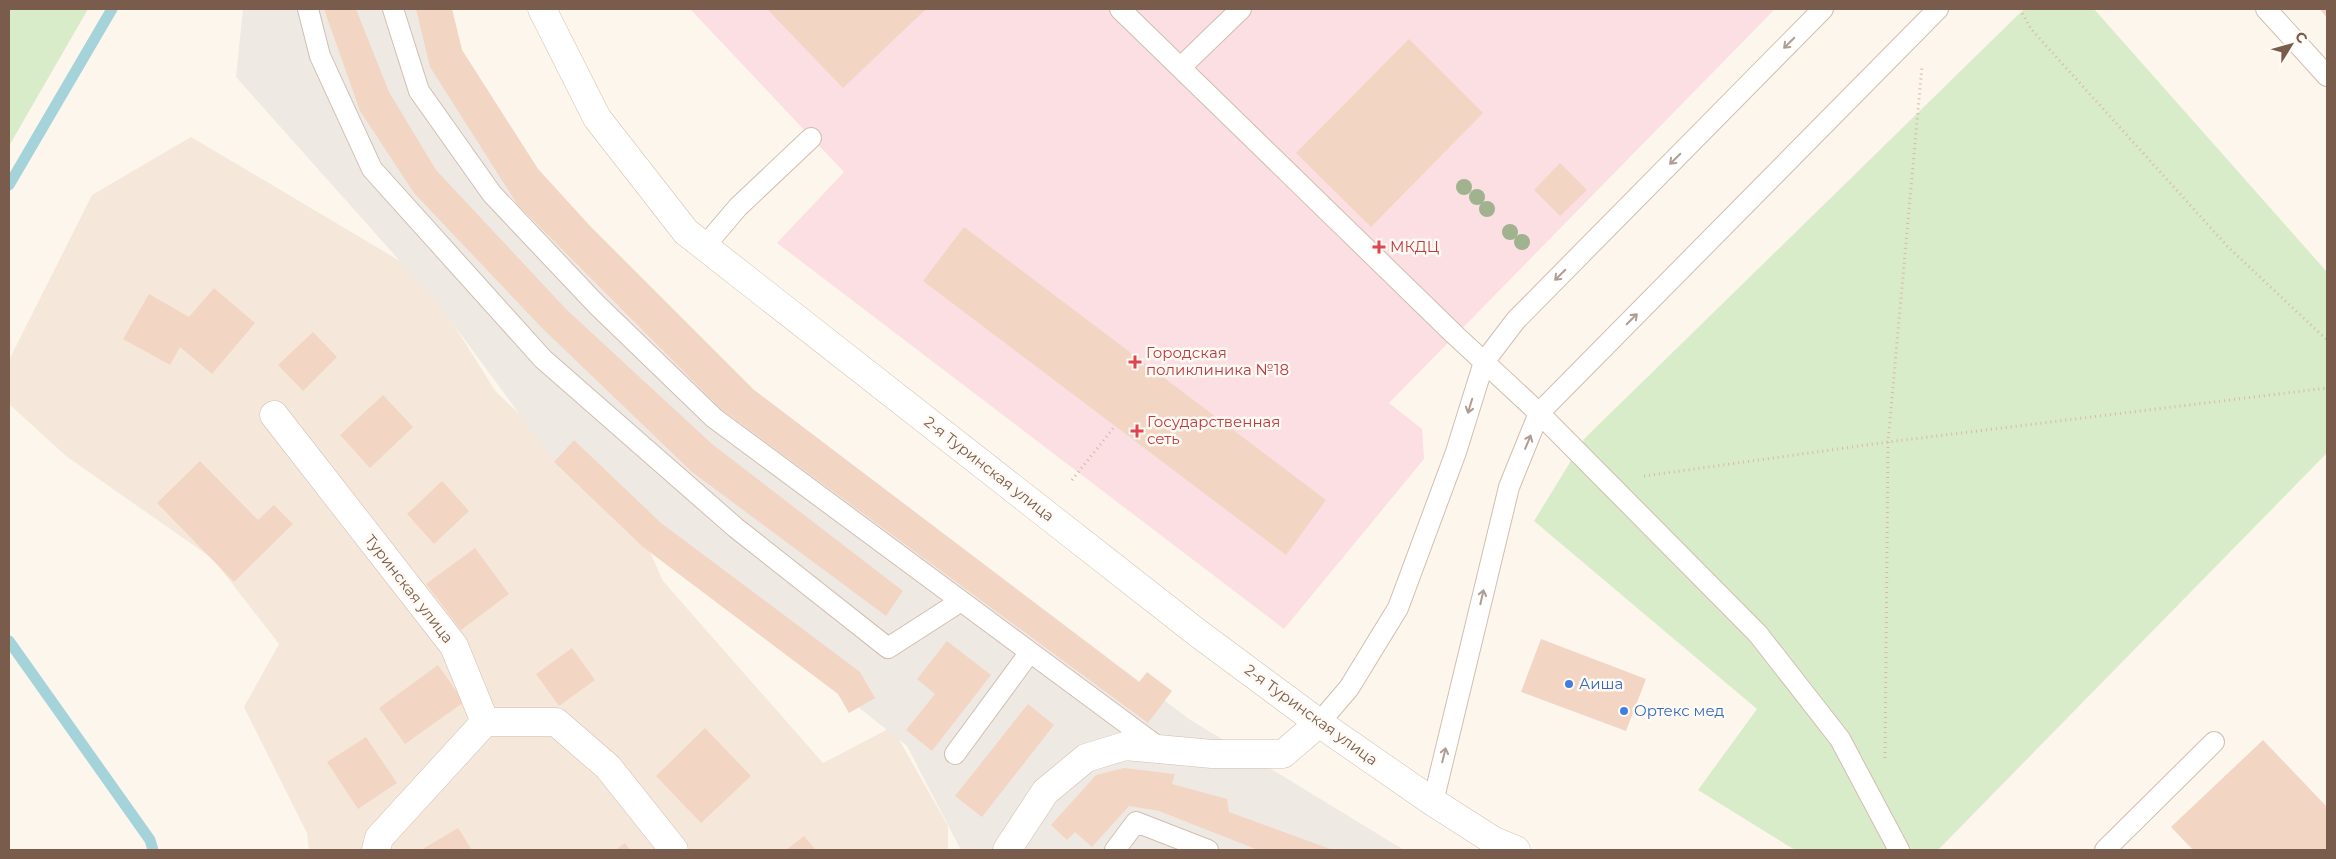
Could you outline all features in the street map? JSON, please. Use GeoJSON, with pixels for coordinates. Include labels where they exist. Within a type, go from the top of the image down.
{"type":"FeatureCollection","features":[{"type":"Feature","properties":{"kind":"street","name":"2-я Туринская улица"},"geometry":{"type":"LineString","coordinates":[[542,9],[597,118],[686,232],[1199,634],[1433,802],[1494,840],[1516,850]]}},
{"type":"Feature","properties":{"kind":"street","name":"Туринская улица"},"geometry":{"type":"LineString","coordinates":[[274,415],[454,646],[485,722]]}},
{"type":"Feature","properties":{"kind":"street"},"geometry":{"type":"LineString","coordinates":[[376,850],[379,838],[485,722],[556,722],[608,767],[674,850]]}},
{"type":"Feature","properties":{"kind":"street"},"geometry":{"type":"LineString","coordinates":[[1016,847],[1045,792],[1086,758],[1125,746],[1212,754],[1282,754],[1319,722]]}},
{"type":"Feature","properties":{"kind":"lane"},"geometry":{"type":"LineString","coordinates":[[308,9],[320,56],[372,169],[550,365],[736,528],[888,648],[961,601]]}},
{"type":"Feature","properties":{"kind":"lane"},"geometry":{"type":"LineString","coordinates":[[393,9],[419,91],[492,194],[557,263],[714,418],[1161,749]]}},
{"type":"Feature","properties":{"kind":"lane"},"geometry":{"type":"LineString","coordinates":[[1120,9],[1182,66],[1484,362],[1540,413],[1758,634],[1840,739],[1899,850]]}},
{"type":"Feature","properties":{"kind":"lane"},"geometry":{"type":"LineString","coordinates":[[1182,66],[1241,9]]}},
{"type":"Feature","properties":{"kind":"lane"},"geometry":{"type":"LineString","coordinates":[[1319,722],[1349,688],[1398,608],[1456,452],[1484,362],[1516,320],[1823,9]]}},
{"type":"Feature","properties":{"kind":"lane"},"geometry":{"type":"LineString","coordinates":[[2266,9],[2327,76]]}},
{"type":"Feature","properties":{"kind":"lane"},"geometry":{"type":"LineString","coordinates":[[1433,802],[1508,487],[1540,413],[1932,15]]}},
{"type":"Feature","properties":{"kind":"lane"},"geometry":{"type":"LineString","coordinates":[[704,247],[738,207],[811,138]]}},
{"type":"Feature","properties":{"kind":"lane"},"geometry":{"type":"LineString","coordinates":[[955,754],[1030,652]]}},
{"type":"Feature","properties":{"kind":"lane"},"geometry":{"type":"LineString","coordinates":[[2105,850],[2214,742]]}},
{"type":"Feature","properties":{"kind":"lane"},"geometry":{"type":"LineString","coordinates":[[1115,850],[1136,822],[1208,850]]}},
{"type":"Feature","properties":{"kind":"path"},"geometry":{"type":"LineString","coordinates":[[2020,9],[2031,30],[2228,247],[2327,340]]}},
{"type":"Feature","properties":{"kind":"path"},"geometry":{"type":"LineString","coordinates":[[1884,761],[1888,442],[1932,15]]}},
{"type":"Feature","properties":{"kind":"path"},"geometry":{"type":"LineString","coordinates":[[1608,482],[1888,442],[2327,388]]}},
{"type":"Feature","properties":{"kind":"path"},"geometry":{"type":"LineString","coordinates":[[1072,480],[1115,426]]}},
{"type":"Feature","properties":{"kind":"shaded area"},"geometry":{"type":"Polygon","coordinates":[[[243,9],[452,9],[462,50],[538,169],[590,226],[754,390],[1189,719],[1404,850],[961,850],[907,746],[559,468],[440,306],[236,77],[243,9]]]}},
{"type":"Feature","properties":{"kind":"shaded area"},"geometry":{"type":"Polygon","coordinates":[[[690,9],[1775,9],[1389,403],[1422,429],[1424,459],[1284,629],[777,243],[844,172],[690,9]]]}},
{"type":"Feature","properties":{"kind":"shaded area"},"geometry":{"type":"Polygon","coordinates":[[[191,137],[422,274],[496,392],[638,525],[663,581],[823,763],[892,727],[948,826],[948,850],[309,850],[307,833],[244,707],[279,644],[213,559],[66,456],[9,404],[9,360],[92,195],[191,137]]]}},
{"type":"Feature","properties":{"kind":"green space"},"geometry":{"type":"Polygon","coordinates":[[[9,9],[88,9],[9,146],[9,9]]]}},
{"type":"Feature","properties":{"kind":"green space"},"geometry":{"type":"Polygon","coordinates":[[[2024,9],[2094,9],[2327,272],[2327,453],[1938,850],[1795,850],[1698,790],[1757,709],[1534,521],[1585,438],[2024,9]]]}},
{"type":"Feature","properties":{"kind":"building"},"geometry":{"type":"Polygon","coordinates":[[[324,9],[356,9],[389,92],[436,170],[566,309],[712,444],[903,591],[886,616],[692,472],[541,327],[414,193],[360,111],[324,9]]]}},
{"type":"Feature","properties":{"kind":"building"},"geometry":{"type":"Polygon","coordinates":[[[416,9],[452,9],[462,50],[538,169],[590,226],[754,390],[1139,682],[1147,672],[1172,691],[1148,723],[721,409],[517,204],[430,67],[416,9]]]}},
{"type":"Feature","properties":{"kind":"building"},"geometry":{"type":"Polygon","coordinates":[[[767,9],[926,9],[843,88],[767,9]]]}},
{"type":"Feature","properties":{"kind":"building"},"geometry":{"type":"Polygon","coordinates":[[[2320,9],[2327,9],[2327,18],[2320,9]]]}},
{"type":"Feature","properties":{"kind":"building"},"geometry":{"type":"Polygon","coordinates":[[[1409,39],[1483,113],[1371,227],[1296,153],[1409,39]]]}},
{"type":"Feature","properties":{"kind":"building"},"geometry":{"type":"Polygon","coordinates":[[[1560,163],[1587,190],[1560,216],[1534,190],[1560,163]]]}},
{"type":"Feature","properties":{"kind":"building"},"geometry":{"type":"Polygon","coordinates":[[[964,227],[1326,500],[1286,555],[923,281],[964,227]]]}},
{"type":"Feature","properties":{"kind":"building"},"geometry":{"type":"Polygon","coordinates":[[[214,288],[255,323],[212,374],[180,347],[170,365],[123,339],[149,294],[189,317],[214,288]]]}},
{"type":"Feature","properties":{"kind":"building"},"geometry":{"type":"Polygon","coordinates":[[[313,332],[337,357],[303,391],[278,365],[313,332]]]}},
{"type":"Feature","properties":{"kind":"building"},"geometry":{"type":"Polygon","coordinates":[[[383,395],[413,427],[370,468],[340,435],[383,395]]]}},
{"type":"Feature","properties":{"kind":"building"},"geometry":{"type":"Polygon","coordinates":[[[574,440],[661,523],[860,672],[875,698],[849,713],[838,694],[643,547],[554,462],[574,440]]]}},
{"type":"Feature","properties":{"kind":"building"},"geometry":{"type":"Polygon","coordinates":[[[200,461],[258,520],[274,505],[293,524],[234,582],[157,503],[200,461]]]}},
{"type":"Feature","properties":{"kind":"building"},"geometry":{"type":"Polygon","coordinates":[[[442,481],[469,511],[434,544],[407,514],[442,481]]]}},
{"type":"Feature","properties":{"kind":"building"},"geometry":{"type":"Polygon","coordinates":[[[475,548],[509,594],[461,630],[426,584],[475,548]]]}},
{"type":"Feature","properties":{"kind":"building"},"geometry":{"type":"Polygon","coordinates":[[[1541,639],[1646,679],[1626,731],[1521,692],[1541,639]]]}},
{"type":"Feature","properties":{"kind":"building"},"geometry":{"type":"Polygon","coordinates":[[[947,641],[991,675],[932,751],[906,730],[935,694],[917,679],[947,641]]]}},
{"type":"Feature","properties":{"kind":"building"},"geometry":{"type":"Polygon","coordinates":[[[572,648],[595,680],[559,706],[536,674],[572,648]]]}},
{"type":"Feature","properties":{"kind":"building"},"geometry":{"type":"Polygon","coordinates":[[[438,665],[464,702],[405,744],[379,708],[438,665]]]}},
{"type":"Feature","properties":{"kind":"building"},"geometry":{"type":"Polygon","coordinates":[[[1028,704],[1054,725],[982,817],[955,796],[1028,704]]]}},
{"type":"Feature","properties":{"kind":"building"},"geometry":{"type":"Polygon","coordinates":[[[705,728],[751,776],[701,823],[656,776],[705,728]]]}},
{"type":"Feature","properties":{"kind":"building"},"geometry":{"type":"Polygon","coordinates":[[[366,737],[397,783],[358,809],[327,762],[366,737]]]}},
{"type":"Feature","properties":{"kind":"building"},"geometry":{"type":"Polygon","coordinates":[[[2263,740],[2327,807],[2327,850],[2193,850],[2171,827],[2263,740]]]}},
{"type":"Feature","properties":{"kind":"building"},"geometry":{"type":"Polygon","coordinates":[[[1124,768],[1175,774],[1172,784],[1227,799],[1229,812],[1333,850],[1258,850],[1159,811],[1129,806],[1092,847],[1075,832],[1067,840],[1051,825],[1096,775],[1124,768]]]}},
{"type":"Feature","properties":{"kind":"building"},"geometry":{"type":"Polygon","coordinates":[[[458,828],[472,850],[421,850],[458,828]]]}},
{"type":"Feature","properties":{"kind":"building"},"geometry":{"type":"Polygon","coordinates":[[[804,836],[816,850],[786,850],[804,836]]]}},
{"type":"Feature","properties":{"kind":"building"},"geometry":{"type":"Polygon","coordinates":[[[625,843],[630,850],[615,850],[625,843]]]}},
{"type":"Feature","properties":{"kind":"waterway"},"geometry":{"type":"LineString","coordinates":[[9,185],[112,9]]}},
{"type":"Feature","properties":{"kind":"waterway"},"geometry":{"type":"LineString","coordinates":[[9,641],[150,840],[153,850]]}},
{"type":"Feature","properties":{"kind":"place","name":"МКДЦ"},"geometry":{"type":"Point","coordinates":[1379,247]}},
{"type":"Feature","properties":{"kind":"place","name":"Городская поликлиника №18"},"geometry":{"type":"Point","coordinates":[1135,362]}},
{"type":"Feature","properties":{"kind":"place","name":"Государственная сеть"},"geometry":{"type":"Point","coordinates":[1137,431]}},
{"type":"Feature","properties":{"kind":"place","name":"Аиша"},"geometry":{"type":"Point","coordinates":[1569,684]}},
{"type":"Feature","properties":{"kind":"place","name":"Ортекс мед"},"geometry":{"type":"Point","coordinates":[1624,711]}}]}
